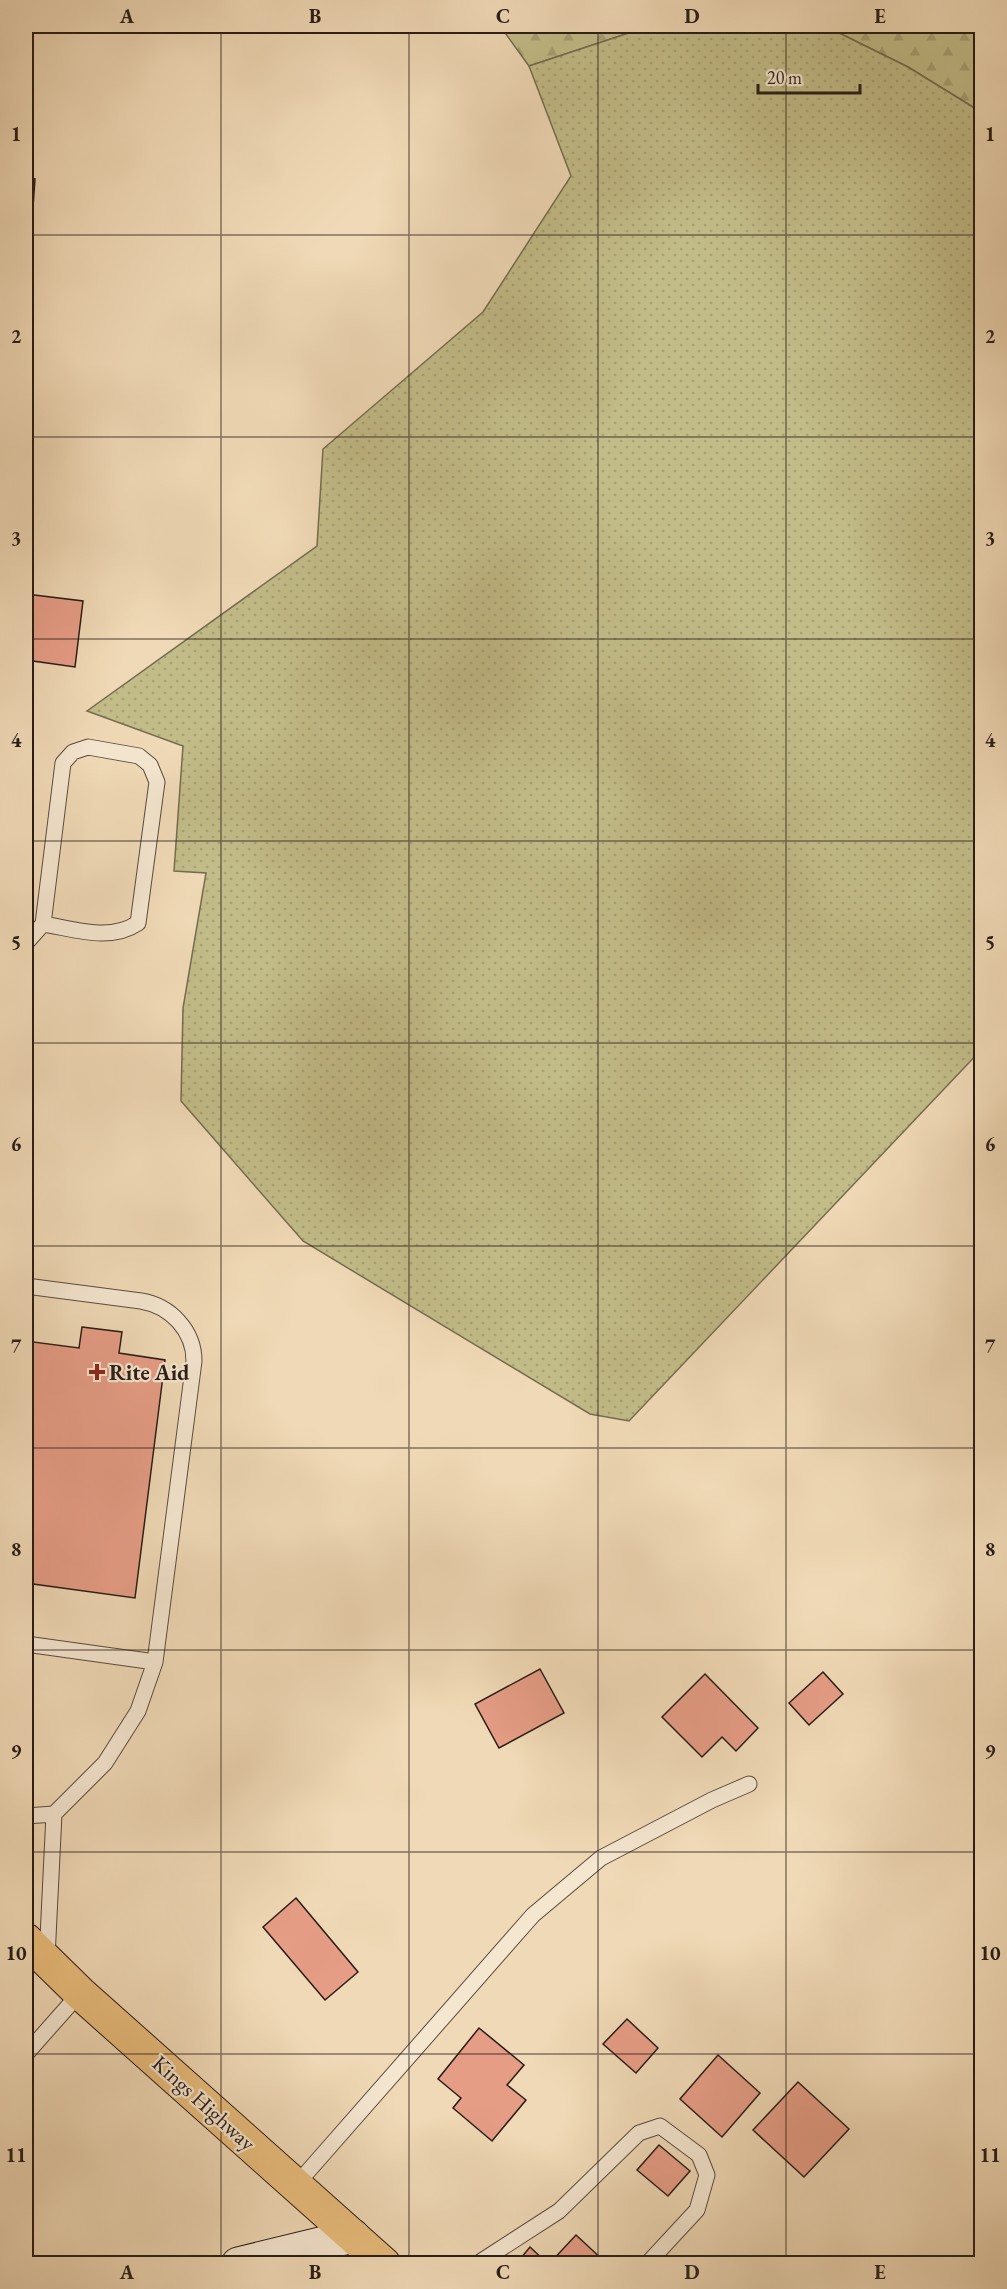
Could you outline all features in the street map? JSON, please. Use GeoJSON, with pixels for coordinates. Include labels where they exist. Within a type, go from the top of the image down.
{"type":"FeatureCollection","features":[{"type":"Feature","properties":{"kind":"main road","name":"Kings Highway"},"geometry":{"type":"LineString","coordinates":[[36,1950],[80,1993],[384,2264]]}},
{"type":"Feature","properties":{"kind":"main road"},"geometry":{"type":"LineString","coordinates":[[238,2264],[354,2236]]}},
{"type":"Feature","properties":{"kind":"lane"},"geometry":{"type":"LineString","coordinates":[[26,943],[43,924],[63,763],[73,752],[88,747],[140,756],[150,765],[157,782],[138,923],[127,931],[108,934],[43,924]]}},
{"type":"Feature","properties":{"kind":"lane"},"geometry":{"type":"LineString","coordinates":[[26,1286],[141,1301],[162,1308],[178,1321],[190,1340],[194,1356],[155,1662],[138,1711],[105,1763],[54,1814],[36,1950]]}},
{"type":"Feature","properties":{"kind":"lane"},"geometry":{"type":"LineString","coordinates":[[26,1644],[155,1662]]}},
{"type":"Feature","properties":{"kind":"lane"},"geometry":{"type":"LineString","coordinates":[[296,2185],[533,1915],[601,1858],[712,1800],[749,1784]]}},
{"type":"Feature","properties":{"kind":"lane"},"geometry":{"type":"LineString","coordinates":[[26,1816],[54,1814]]}},
{"type":"Feature","properties":{"kind":"lane"},"geometry":{"type":"LineString","coordinates":[[26,2054],[80,1993]]}},
{"type":"Feature","properties":{"kind":"lane"},"geometry":{"type":"LineString","coordinates":[[477,2264],[559,2211],[639,2133],[660,2126],[699,2156],[707,2175],[697,2210],[647,2264]]}},
{"type":"Feature","properties":{"kind":"green space"},"geometry":{"type":"Polygon","coordinates":[[[500,26],[650,26],[529,66],[500,26]]]}},
{"type":"Feature","properties":{"kind":"green space"},"geometry":{"type":"Polygon","coordinates":[[[650,26],[825,26],[908,67],[981,112],[982,1049],[629,1421],[590,1414],[303,1241],[181,1101],[183,1008],[206,873],[174,871],[183,746],[87,711],[317,546],[323,449],[483,312],[571,176],[529,66],[650,26]]]}},
{"type":"Feature","properties":{"kind":"green space"},"geometry":{"type":"Polygon","coordinates":[[[825,26],[981,26],[981,112],[908,67],[825,26]]]}},
{"type":"Feature","properties":{"kind":"building"},"geometry":{"type":"Polygon","coordinates":[[[26,178],[35,179],[32,221],[26,220],[26,178]]]}},
{"type":"Feature","properties":{"kind":"building"},"geometry":{"type":"Polygon","coordinates":[[[26,594],[83,601],[75,667],[26,660],[26,594]]]}},
{"type":"Feature","properties":{"kind":"building","name":"Rite Aid"},"geometry":{"type":"Polygon","coordinates":[[[82,1327],[122,1332],[119,1353],[165,1360],[135,1598],[26,1583],[26,1341],[79,1348],[82,1327]]]}},
{"type":"Feature","properties":{"kind":"building"},"geometry":{"type":"Polygon","coordinates":[[[540,1669],[564,1713],[499,1748],[475,1704],[540,1669]]]}},
{"type":"Feature","properties":{"kind":"building"},"geometry":{"type":"Polygon","coordinates":[[[823,1672],[843,1694],[809,1725],[789,1703],[823,1672]]]}},
{"type":"Feature","properties":{"kind":"building"},"geometry":{"type":"Polygon","coordinates":[[[705,1674],[758,1728],[736,1751],[722,1737],[702,1757],[662,1717],[705,1674]]]}},
{"type":"Feature","properties":{"kind":"building"},"geometry":{"type":"Polygon","coordinates":[[[296,1898],[358,1972],[325,2000],[263,1927],[296,1898]]]}},
{"type":"Feature","properties":{"kind":"building"},"geometry":{"type":"Polygon","coordinates":[[[627,2019],[658,2048],[636,2073],[603,2044],[627,2019]]]}},
{"type":"Feature","properties":{"kind":"building"},"geometry":{"type":"Polygon","coordinates":[[[479,2028],[524,2065],[507,2085],[526,2100],[492,2141],[453,2108],[461,2098],[438,2079],[479,2028]]]}},
{"type":"Feature","properties":{"kind":"building"},"geometry":{"type":"Polygon","coordinates":[[[718,2055],[760,2093],[722,2137],[680,2099],[718,2055]]]}},
{"type":"Feature","properties":{"kind":"building"},"geometry":{"type":"Polygon","coordinates":[[[798,2082],[849,2129],[804,2177],[753,2130],[798,2082]]]}},
{"type":"Feature","properties":{"kind":"building"},"geometry":{"type":"Polygon","coordinates":[[[659,2145],[690,2171],[668,2196],[637,2170],[659,2145]]]}},
{"type":"Feature","properties":{"kind":"building"},"geometry":{"type":"Polygon","coordinates":[[[576,2235],[604,2261],[601,2264],[549,2264],[576,2235]]]}},
{"type":"Feature","properties":{"kind":"building"},"geometry":{"type":"Polygon","coordinates":[[[530,2247],[548,2264],[516,2264],[530,2247]]]}},
{"type":"Feature","properties":{"kind":"place","name":"Rite Aid"},"geometry":{"type":"Point","coordinates":[97,1372]}}]}
